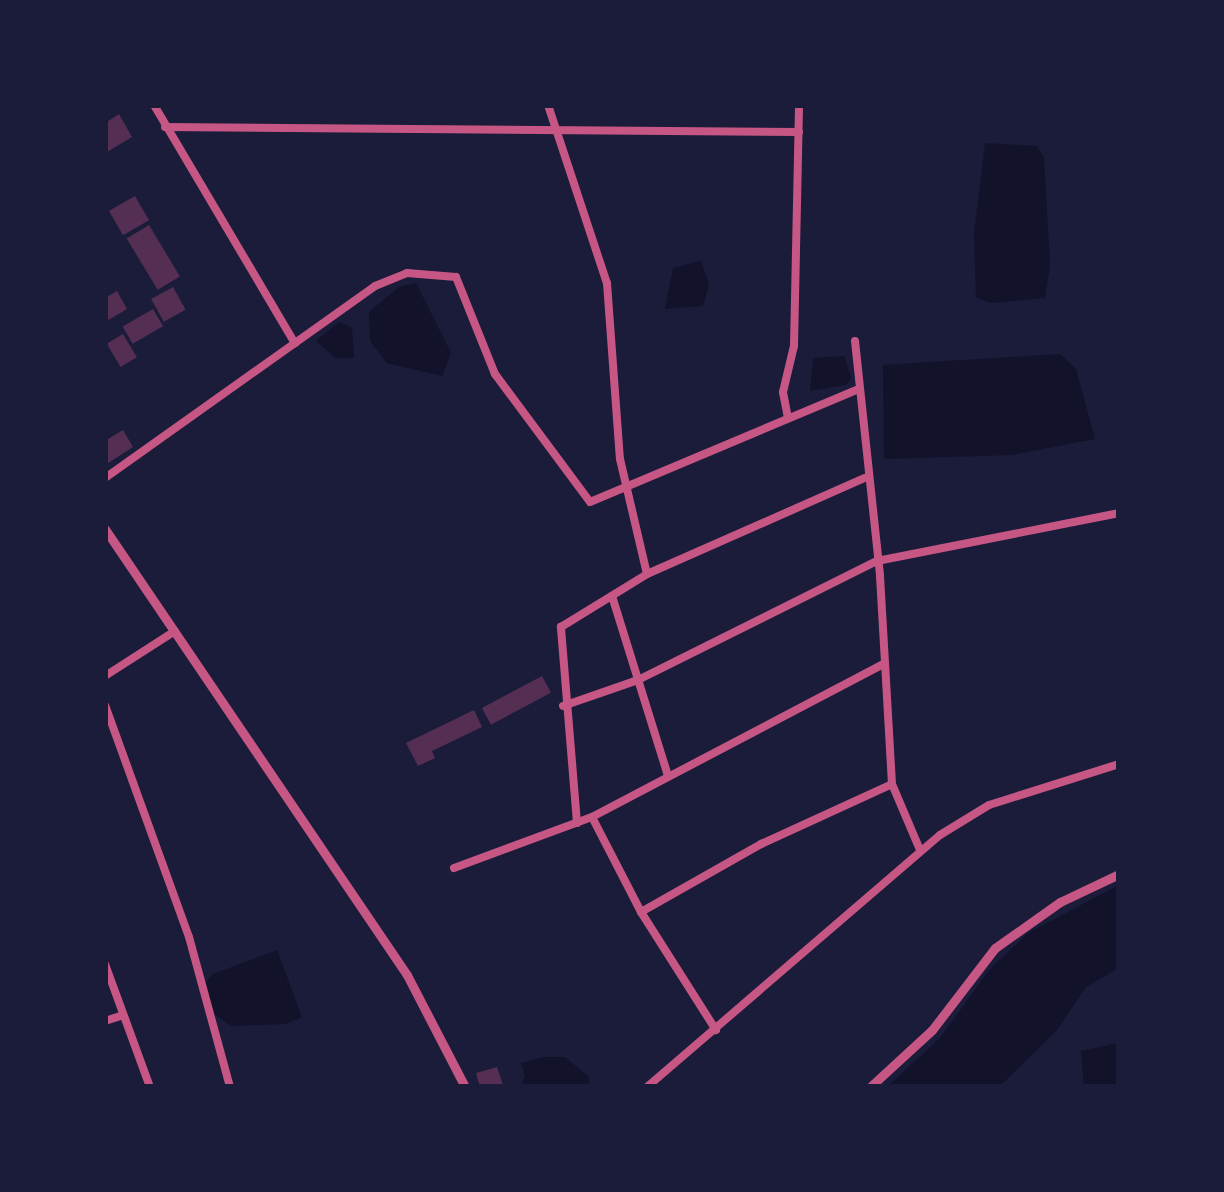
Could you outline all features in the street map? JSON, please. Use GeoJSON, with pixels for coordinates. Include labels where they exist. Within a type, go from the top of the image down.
{"type":"FeatureCollection","features":[{"type":"Feature","properties":{"kind":"street"},"geometry":{"type":"LineString","coordinates":[[154,105],[295,343]]}},
{"type":"Feature","properties":{"kind":"street"},"geometry":{"type":"LineString","coordinates":[[548,105],[606,283],[625,487],[647,574]]}},
{"type":"Feature","properties":{"kind":"street"},"geometry":{"type":"LineString","coordinates":[[788,418],[783,392],[794,346],[798,105]]}},
{"type":"Feature","properties":{"kind":"street"},"geometry":{"type":"LineString","coordinates":[[165,127],[553,125],[799,132]]}},
{"type":"Feature","properties":{"kind":"street"},"geometry":{"type":"LineString","coordinates":[[105,478],[375,286],[407,273],[456,277],[496,374],[590,502],[856,390]]}},
{"type":"Feature","properties":{"kind":"street"},"geometry":{"type":"LineString","coordinates":[[855,341],[856,390],[877,561],[892,784],[920,850]]}},
{"type":"Feature","properties":{"kind":"street"},"geometry":{"type":"LineString","coordinates":[[577,823],[563,706],[561,627],[647,574],[866,478]]}},
{"type":"Feature","properties":{"kind":"street"},"geometry":{"type":"LineString","coordinates":[[563,706],[638,680],[877,561],[1119,513]]}},
{"type":"Feature","properties":{"kind":"street"},"geometry":{"type":"LineString","coordinates":[[105,529],[407,975],[465,1087]]}},
{"type":"Feature","properties":{"kind":"street"},"geometry":{"type":"LineString","coordinates":[[612,596],[668,776]]}},
{"type":"Feature","properties":{"kind":"street"},"geometry":{"type":"LineString","coordinates":[[105,676],[175,631]]}},
{"type":"Feature","properties":{"kind":"street"},"geometry":{"type":"LineString","coordinates":[[454,868],[592,817],[884,664]]}},
{"type":"Feature","properties":{"kind":"street"},"geometry":{"type":"LineString","coordinates":[[105,705],[189,936],[230,1087]]}},
{"type":"Feature","properties":{"kind":"street"},"geometry":{"type":"LineString","coordinates":[[647,1087],[920,850],[989,805],[1119,764]]}},
{"type":"Feature","properties":{"kind":"street"},"geometry":{"type":"LineString","coordinates":[[641,912],[761,844],[892,784]]}},
{"type":"Feature","properties":{"kind":"street"},"geometry":{"type":"LineString","coordinates":[[592,817],[641,912],[716,1030]]}},
{"type":"Feature","properties":{"kind":"street"},"geometry":{"type":"LineString","coordinates":[[870,1087],[932,1030],[995,948],[1060,902],[1119,874]]}},
{"type":"Feature","properties":{"kind":"street"},"geometry":{"type":"LineString","coordinates":[[105,964],[150,1087]]}},
{"type":"Feature","properties":{"kind":"street"},"geometry":{"type":"LineString","coordinates":[[105,1022],[124,1016]]}},
{"type":"Feature","properties":{"kind":"shaded area"},"geometry":{"type":"Polygon","coordinates":[[[985,143],[1036,146],[1044,157],[1050,265],[1045,298],[990,303],[976,297],[974,234],[985,143]]]}},
{"type":"Feature","properties":{"kind":"shaded area"},"geometry":{"type":"Polygon","coordinates":[[[701,261],[709,284],[703,306],[665,309],[673,268],[701,261]]]}},
{"type":"Feature","properties":{"kind":"shaded area"},"geometry":{"type":"Polygon","coordinates":[[[416,283],[451,353],[442,376],[387,363],[370,341],[369,312],[399,287],[416,283]]]}},
{"type":"Feature","properties":{"kind":"shaded area"},"geometry":{"type":"Polygon","coordinates":[[[339,322],[352,328],[354,358],[335,358],[316,341],[339,322]]]}},
{"type":"Feature","properties":{"kind":"shaded area"},"geometry":{"type":"Polygon","coordinates":[[[1060,354],[1076,369],[1095,439],[1011,455],[884,459],[883,365],[1060,354]]]}},
{"type":"Feature","properties":{"kind":"shaded area"},"geometry":{"type":"Polygon","coordinates":[[[844,356],[851,378],[846,385],[810,391],[813,358],[844,356]]]}},
{"type":"Feature","properties":{"kind":"shaded area"},"geometry":{"type":"Polygon","coordinates":[[[1119,885],[1119,968],[1086,987],[1057,1030],[999,1087],[887,1087],[940,1038],[990,969],[1028,933],[1119,885]]]}},
{"type":"Feature","properties":{"kind":"shaded area"},"geometry":{"type":"Polygon","coordinates":[[[277,950],[302,1017],[286,1024],[231,1026],[210,1011],[205,984],[213,974],[277,950]]]}},
{"type":"Feature","properties":{"kind":"shaded area"},"geometry":{"type":"Polygon","coordinates":[[[1119,1043],[1119,1087],[1084,1087],[1081,1051],[1119,1043]]]}},
{"type":"Feature","properties":{"kind":"shaded area"},"geometry":{"type":"Polygon","coordinates":[[[565,1057],[589,1077],[589,1087],[520,1087],[525,1076],[521,1063],[565,1057]]]}},
{"type":"Feature","properties":{"kind":"building"},"geometry":{"type":"Polygon","coordinates":[[[119,114],[132,137],[107,152],[105,123],[119,114]]]}},
{"type":"Feature","properties":{"kind":"building"},"geometry":{"type":"Polygon","coordinates":[[[135,196],[149,220],[123,235],[109,211],[135,196]]]}},
{"type":"Feature","properties":{"kind":"building"},"geometry":{"type":"Polygon","coordinates":[[[149,225],[180,276],[158,290],[127,238],[149,225]]]}},
{"type":"Feature","properties":{"kind":"building"},"geometry":{"type":"Polygon","coordinates":[[[173,287],[186,310],[164,322],[151,299],[173,287]]]}},
{"type":"Feature","properties":{"kind":"building"},"geometry":{"type":"Polygon","coordinates":[[[117,291],[127,309],[105,322],[105,298],[117,291]]]}},
{"type":"Feature","properties":{"kind":"building"},"geometry":{"type":"Polygon","coordinates":[[[153,309],[163,326],[133,344],[123,326],[153,309]]]}},
{"type":"Feature","properties":{"kind":"building"},"geometry":{"type":"Polygon","coordinates":[[[123,334],[137,357],[121,367],[107,344],[123,334]]]}},
{"type":"Feature","properties":{"kind":"building"},"geometry":{"type":"Polygon","coordinates":[[[123,430],[133,447],[105,465],[105,441],[123,430]]]}},
{"type":"Feature","properties":{"kind":"building"},"geometry":{"type":"Polygon","coordinates":[[[542,676],[551,693],[491,725],[482,708],[542,676]]]}},
{"type":"Feature","properties":{"kind":"building"},"geometry":{"type":"Polygon","coordinates":[[[474,710],[482,727],[432,751],[435,758],[418,766],[406,743],[474,710]]]}},
{"type":"Feature","properties":{"kind":"building"},"geometry":{"type":"Polygon","coordinates":[[[497,1067],[503,1085],[480,1087],[476,1073],[497,1067]]]}}]}
